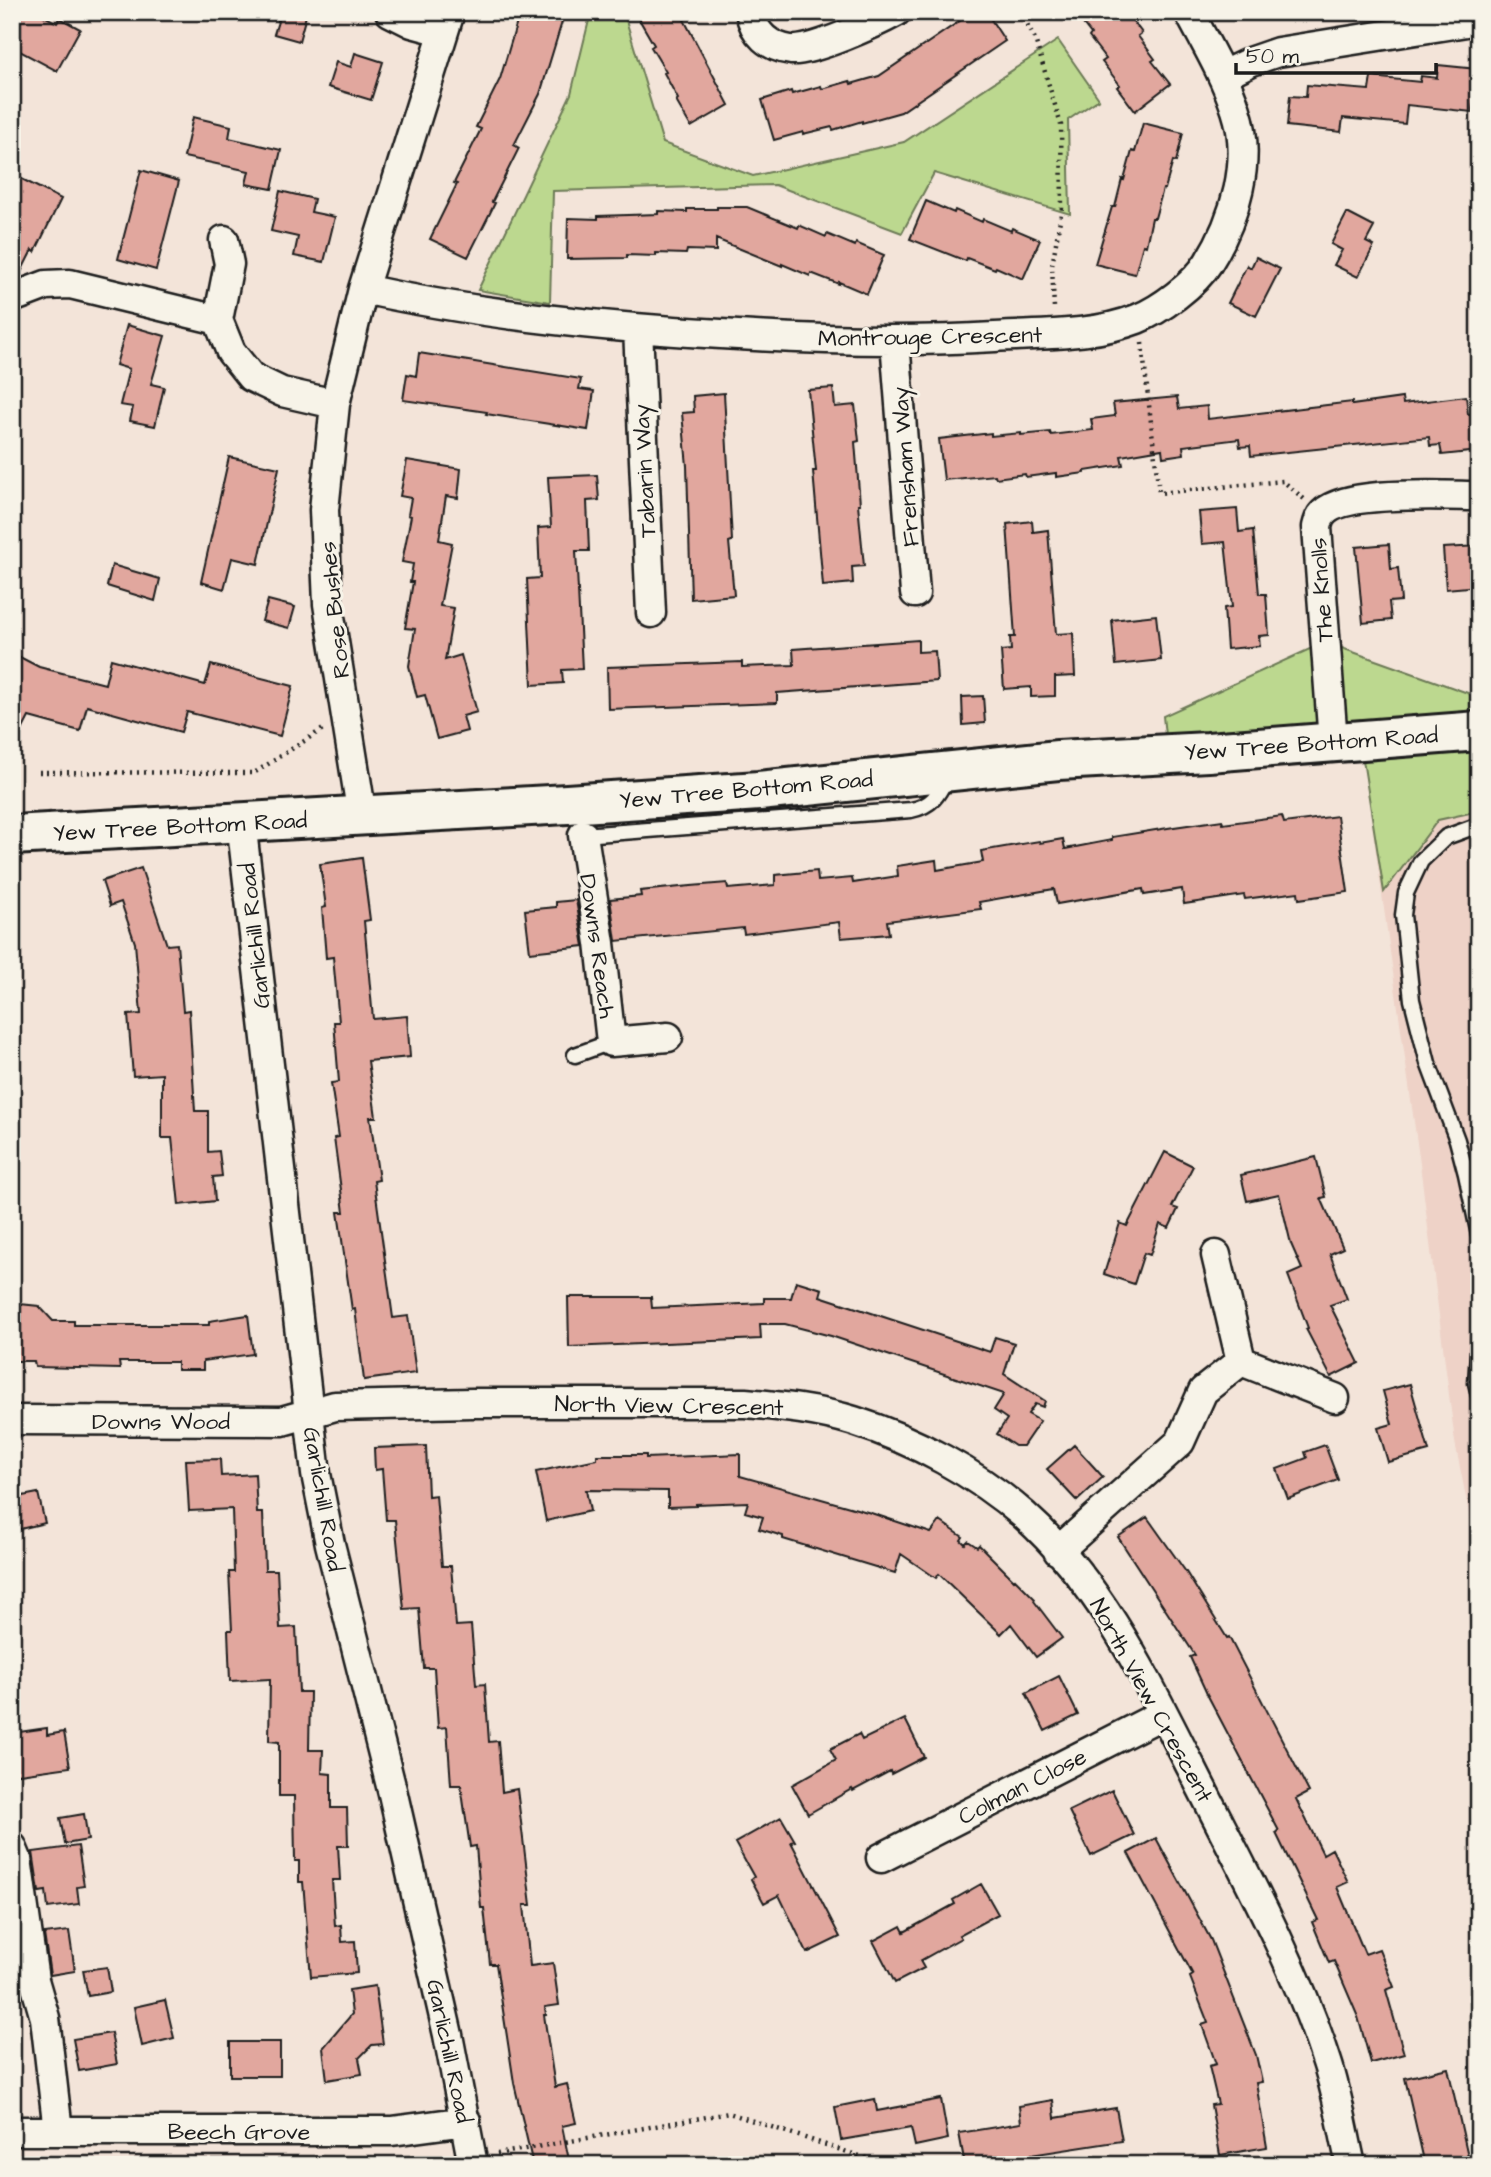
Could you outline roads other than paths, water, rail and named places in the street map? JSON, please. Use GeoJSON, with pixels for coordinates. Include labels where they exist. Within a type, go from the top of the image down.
{"type":"FeatureCollection","features":[{"type":"Feature","properties":{"kind":"main road","name":"Yew Tree Bottom Road"},"geometry":{"type":"LineString","coordinates":[[12,835],[362,816],[575,819],[759,791],[951,770],[1479,731]]}},
{"type":"Feature","properties":{"kind":"street","name":"Rose Bushes"},"geometry":{"type":"LineString","coordinates":[[362,816],[328,604],[324,510],[335,404],[363,289],[446,21],[412,23],[390,12]]}},
{"type":"Feature","properties":{"kind":"street"},"geometry":{"type":"LineString","coordinates":[[750,12],[752,24],[768,44],[794,50],[866,27],[895,12]]}},
{"type":"Feature","properties":{"kind":"street","name":"Montrouge Crescent"},"geometry":{"type":"LineString","coordinates":[[363,289],[498,314],[638,329],[818,340],[895,341],[1054,333],[1108,328],[1139,318],[1184,290],[1207,265],[1225,231],[1243,169],[1243,143],[1237,112],[1223,75],[1189,12]]}},
{"type":"Feature","properties":{"kind":"street"},"geometry":{"type":"LineString","coordinates":[[1223,75],[1278,52],[1479,20]]}},
{"type":"Feature","properties":{"kind":"street"},"geometry":{"type":"LineString","coordinates":[[224,240],[229,264],[218,320],[230,352],[251,377],[282,391],[335,404]]}},
{"type":"Feature","properties":{"kind":"street"},"geometry":{"type":"LineString","coordinates":[[12,298],[46,285],[70,284],[218,320]]}},
{"type":"Feature","properties":{"kind":"street","name":"Tabarin Way"},"geometry":{"type":"LineString","coordinates":[[638,329],[650,613]]}},
{"type":"Feature","properties":{"kind":"street","name":"Frensham Way"},"geometry":{"type":"LineString","coordinates":[[895,341],[915,593]]}},
{"type":"Feature","properties":{"kind":"street","name":"The Knolls"},"geometry":{"type":"LineString","coordinates":[[1333,742],[1317,527],[1322,515],[1333,507],[1359,499],[1406,495],[1479,496]]}},
{"type":"Feature","properties":{"kind":"street","name":"Downs Reach"},"geometry":{"type":"LineString","coordinates":[[575,819],[600,943],[611,1042],[668,1037]]}},
{"type":"Feature","properties":{"kind":"street","name":"Garlichill Road"},"geometry":{"type":"LineString","coordinates":[[241,821],[316,1474],[330,1544],[393,1794],[466,2122],[472,2162]]}},
{"type":"Feature","properties":{"kind":"street"},"geometry":{"type":"LineString","coordinates":[[1216,1255],[1241,1361]]}},
{"type":"Feature","properties":{"kind":"street"},"geometry":{"type":"LineString","coordinates":[[1241,1361],[1335,1398]]}},
{"type":"Feature","properties":{"kind":"street"},"geometry":{"type":"LineString","coordinates":[[1059,1551],[1180,1442],[1203,1391],[1241,1361]]}},
{"type":"Feature","properties":{"kind":"street","name":"North View Crescent"},"geometry":{"type":"LineString","coordinates":[[309,1413],[335,1406],[745,1402],[788,1407],[853,1420],[919,1446],[978,1481],[1024,1515],[1059,1551],[1104,1605],[1164,1714],[1266,1915],[1298,1988],[1327,2062],[1351,2165]]}},
{"type":"Feature","properties":{"kind":"street","name":"Downs Wood"},"geometry":{"type":"LineString","coordinates":[[12,1420],[282,1421],[309,1413]]}},
{"type":"Feature","properties":{"kind":"street","name":"Colman Close"},"geometry":{"type":"LineString","coordinates":[[881,1858],[1164,1714]]}},
{"type":"Feature","properties":{"kind":"street"},"geometry":{"type":"LineString","coordinates":[[12,1847],[17,1858],[34,1980],[45,2018],[58,2131]]}},
{"type":"Feature","properties":{"kind":"street","name":"Beech Grove"},"geometry":{"type":"LineString","coordinates":[[12,2131],[392,2130],[466,2122]]}},
{"type":"Feature","properties":{"kind":"lane"},"geometry":{"type":"LineString","coordinates":[[1479,825],[1446,837],[1421,861],[1406,893],[1403,915],[1412,1000],[1428,1063],[1473,1178],[1479,1235]]}},
{"type":"Feature","properties":{"kind":"lane"},"geometry":{"type":"LineString","coordinates":[[575,1055],[611,1042]]}},
{"type":"Feature","properties":{"kind":"lane"},"geometry":{"type":"LineString","coordinates":[[1479,1336],[1476,1383],[1479,1395]]}}]}
